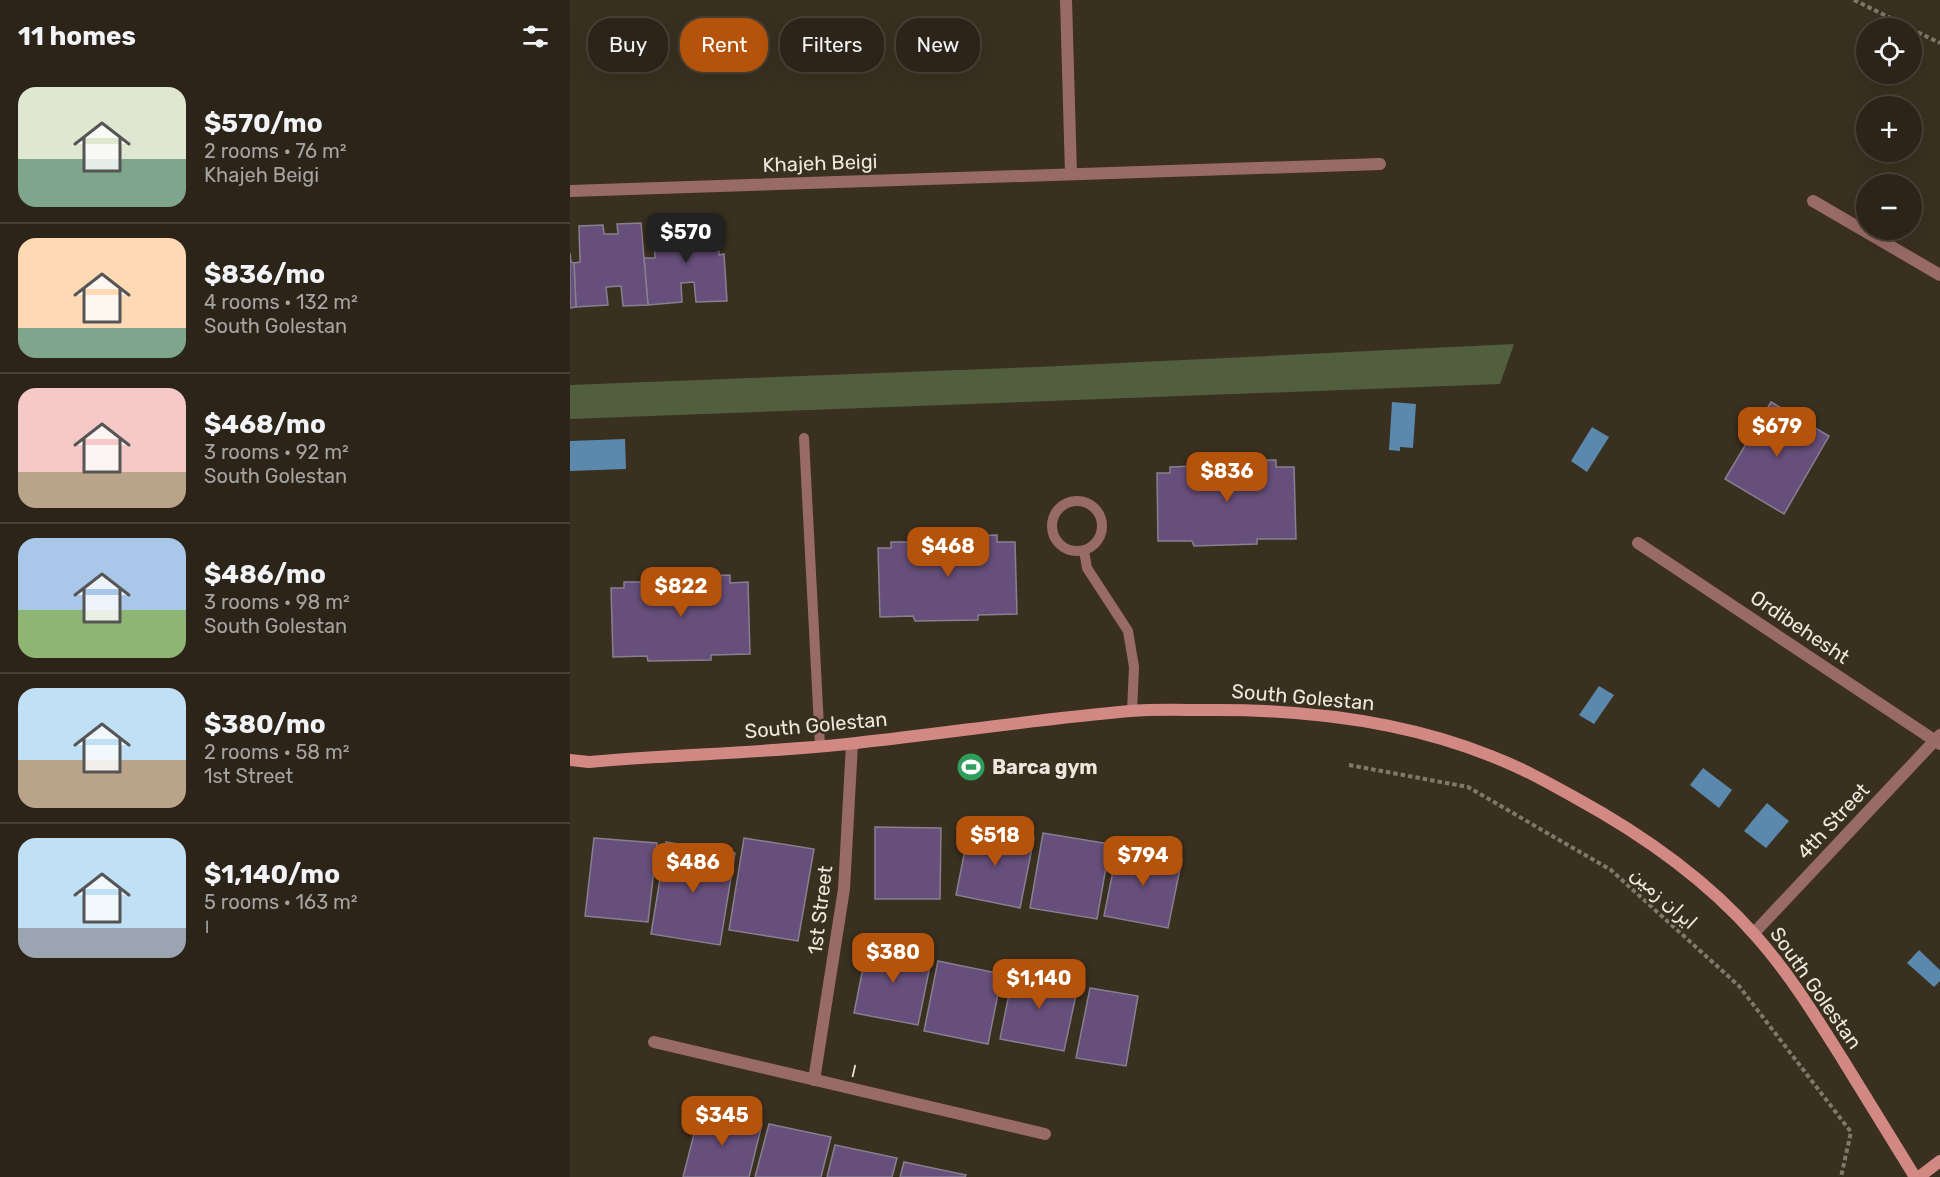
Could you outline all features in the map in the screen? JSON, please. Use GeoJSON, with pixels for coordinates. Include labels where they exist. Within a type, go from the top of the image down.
{"type":"FeatureCollection","features":[{"type":"Feature","properties":{"kind":"street"},"geometry":{"type":"LineString","coordinates":[[1066,0],[1071,174]]}},
{"type":"Feature","properties":{"kind":"street","name":"Khajeh Beigi"},"geometry":{"type":"LineString","coordinates":[[570,191],[1380,164]]}},
{"type":"Feature","properties":{"kind":"street"},"geometry":{"type":"LineString","coordinates":[[1813,201],[1940,275]]}},
{"type":"Feature","properties":{"kind":"street","name":"Ordibehesht"},"geometry":{"type":"LineString","coordinates":[[1638,543],[1939,740]]}},
{"type":"Feature","properties":{"kind":"street","name":"South Golestan"},"geometry":{"type":"LineString","coordinates":[[570,760],[589,762],[852,744],[1132,711],[1260,710],[1322,715],[1384,724],[1491,756],[1597,809],[1653,845],[1700,882],[1754,933],[1778,962],[1816,1016],[1917,1177]]}},
{"type":"Feature","properties":{"kind":"street","name":"4th Street"},"geometry":{"type":"LineString","coordinates":[[1754,933],[1939,740]]}},
{"type":"Feature","properties":{"kind":"street","name":"1st Street"},"geometry":{"type":"LineString","coordinates":[[814,1080],[844,889],[852,744]]}},
{"type":"Feature","properties":{"kind":"street","name":"۱"},"geometry":{"type":"LineString","coordinates":[[654,1042],[1045,1134]]}},
{"type":"Feature","properties":{"kind":"street"},"geometry":{"type":"LineString","coordinates":[[1917,1177],[1940,1161]]}},
{"type":"Feature","properties":{"kind":"lane"},"geometry":{"type":"LineString","coordinates":[[804,438],[820,746]]}},
{"type":"Feature","properties":{"kind":"lane"},"geometry":{"type":"LineString","coordinates":[[1080,500],[1095,508],[1101,515],[1102,533],[1092,547],[1084,551],[1067,549],[1055,539],[1051,523],[1064,503],[1080,500]]}},
{"type":"Feature","properties":{"kind":"lane"},"geometry":{"type":"LineString","coordinates":[[1084,551],[1088,568],[1128,631],[1134,667],[1132,711]]}},
{"type":"Feature","properties":{"kind":"path"},"geometry":{"type":"LineString","coordinates":[[1854,0],[1889,18]]}},
{"type":"Feature","properties":{"kind":"path"},"geometry":{"type":"LineString","coordinates":[[1922,34],[1940,43]]}},
{"type":"Feature","properties":{"kind":"path","name":"ایران زمین"},"geometry":{"type":"LineString","coordinates":[[1349,765],[1468,787],[1611,870],[1740,986],[1851,1132],[1840,1177]]}},
{"type":"Feature","properties":{"kind":"green space"},"geometry":{"type":"Polygon","coordinates":[[[1514,344],[1500,384],[570,419],[570,385],[1037,367],[1514,344]]]}},
{"type":"Feature","properties":{"kind":"water"},"geometry":{"type":"Polygon","coordinates":[[[1392,402],[1416,404],[1413,448],[1400,447],[1400,451],[1389,450],[1392,402]]]}},
{"type":"Feature","properties":{"kind":"water"},"geometry":{"type":"Polygon","coordinates":[[[1592,427],[1609,437],[1587,472],[1571,461],[1592,427]]]}},
{"type":"Feature","properties":{"kind":"water"},"geometry":{"type":"Polygon","coordinates":[[[625,439],[626,469],[570,471],[570,441],[625,439]]]}},
{"type":"Feature","properties":{"kind":"water"},"geometry":{"type":"Polygon","coordinates":[[[1599,686],[1614,695],[1594,724],[1579,715],[1599,686]]]}},
{"type":"Feature","properties":{"kind":"water"},"geometry":{"type":"Polygon","coordinates":[[[1703,768],[1732,790],[1719,808],[1690,785],[1703,768]]]}},
{"type":"Feature","properties":{"kind":"water"},"geometry":{"type":"Polygon","coordinates":[[[1767,803],[1789,821],[1766,848],[1744,831],[1767,803]]]}},
{"type":"Feature","properties":{"kind":"water"},"geometry":{"type":"Polygon","coordinates":[[[1919,950],[1940,970],[1940,981],[1934,987],[1907,963],[1919,950]]]}},
{"type":"Feature","properties":{"kind":"building"},"geometry":{"type":"Polygon","coordinates":[[[717,220],[719,255],[724,254],[727,301],[696,302],[694,282],[681,283],[682,302],[648,305],[644,258],[655,258],[653,223],[677,222],[678,231],[694,232],[693,221],[717,220]]]}},
{"type":"Feature","properties":{"kind":"building"},"geometry":{"type":"Polygon","coordinates":[[[641,223],[648,305],[623,306],[621,286],[606,287],[608,305],[576,307],[574,263],[580,262],[579,226],[603,225],[604,234],[618,234],[617,224],[641,223]]]}},
{"type":"Feature","properties":{"kind":"building"},"geometry":{"type":"Polygon","coordinates":[[[570,253],[571,262],[574,263],[576,307],[570,308],[570,253]]]}},
{"type":"Feature","properties":{"kind":"building"},"geometry":{"type":"Polygon","coordinates":[[[1771,402],[1829,436],[1784,514],[1725,479],[1771,402]]]}},
{"type":"Feature","properties":{"kind":"building"},"geometry":{"type":"Polygon","coordinates":[[[1276,460],[1276,467],[1294,467],[1296,539],[1257,539],[1257,544],[1194,546],[1192,541],[1158,541],[1157,473],[1170,473],[1170,467],[1194,466],[1194,462],[1276,460]]]}},
{"type":"Feature","properties":{"kind":"building"},"geometry":{"type":"Polygon","coordinates":[[[997,535],[997,542],[1015,542],[1017,614],[978,615],[978,620],[915,621],[913,616],[880,617],[878,548],[891,548],[891,542],[915,542],[915,537],[997,535]]]}},
{"type":"Feature","properties":{"kind":"building"},"geometry":{"type":"Polygon","coordinates":[[[730,575],[730,583],[748,582],[750,654],[711,655],[711,660],[648,661],[647,656],[613,657],[611,588],[624,588],[624,582],[648,582],[648,577],[730,575]]]}},
{"type":"Feature","properties":{"kind":"building"},"geometry":{"type":"Polygon","coordinates":[[[970,825],[1034,838],[1020,908],[956,895],[970,825]]]}},
{"type":"Feature","properties":{"kind":"building"},"geometry":{"type":"Polygon","coordinates":[[[875,827],[941,828],[940,899],[875,899],[875,827]]]}},
{"type":"Feature","properties":{"kind":"building"},"geometry":{"type":"Polygon","coordinates":[[[1043,833],[1110,844],[1097,919],[1030,908],[1043,833]]]}},
{"type":"Feature","properties":{"kind":"building"},"geometry":{"type":"Polygon","coordinates":[[[594,838],[657,843],[648,922],[585,916],[594,838]]]}},
{"type":"Feature","properties":{"kind":"building"},"geometry":{"type":"Polygon","coordinates":[[[744,838],[814,849],[798,941],[729,930],[744,838]]]}},
{"type":"Feature","properties":{"kind":"building"},"geometry":{"type":"Polygon","coordinates":[[[666,842],[735,853],[720,945],[651,934],[666,842]]]}},
{"type":"Feature","properties":{"kind":"building"},"geometry":{"type":"Polygon","coordinates":[[[1118,846],[1182,859],[1168,928],[1104,916],[1118,846]]]}},
{"type":"Feature","properties":{"kind":"building"},"geometry":{"type":"Polygon","coordinates":[[[868,943],[932,956],[918,1025],[854,1013],[868,943]]]}},
{"type":"Feature","properties":{"kind":"building"},"geometry":{"type":"Polygon","coordinates":[[[938,961],[1002,974],[988,1044],[924,1031],[938,961]]]}},
{"type":"Feature","properties":{"kind":"building"},"geometry":{"type":"Polygon","coordinates":[[[1014,969],[1079,981],[1064,1051],[1000,1039],[1014,969]]]}},
{"type":"Feature","properties":{"kind":"building"},"geometry":{"type":"Polygon","coordinates":[[[1090,988],[1138,996],[1126,1066],[1076,1058],[1090,988]]]}},
{"type":"Feature","properties":{"kind":"building"},"geometry":{"type":"Polygon","coordinates":[[[700,1111],[762,1124],[749,1177],[683,1177],[700,1111]]]}},
{"type":"Feature","properties":{"kind":"building"},"geometry":{"type":"Polygon","coordinates":[[[769,1124],[831,1137],[821,1177],[755,1177],[769,1124]]]}},
{"type":"Feature","properties":{"kind":"building"},"geometry":{"type":"Polygon","coordinates":[[[835,1145],[897,1158],[892,1177],[827,1177],[835,1145]]]}},
{"type":"Feature","properties":{"kind":"building"},"geometry":{"type":"Polygon","coordinates":[[[904,1162],[966,1175],[965,1177],[900,1177],[904,1162]]]}},
{"type":"Feature","properties":{"kind":"place","name":"Barca gym"},"geometry":{"type":"Point","coordinates":[971,767]}}]}
